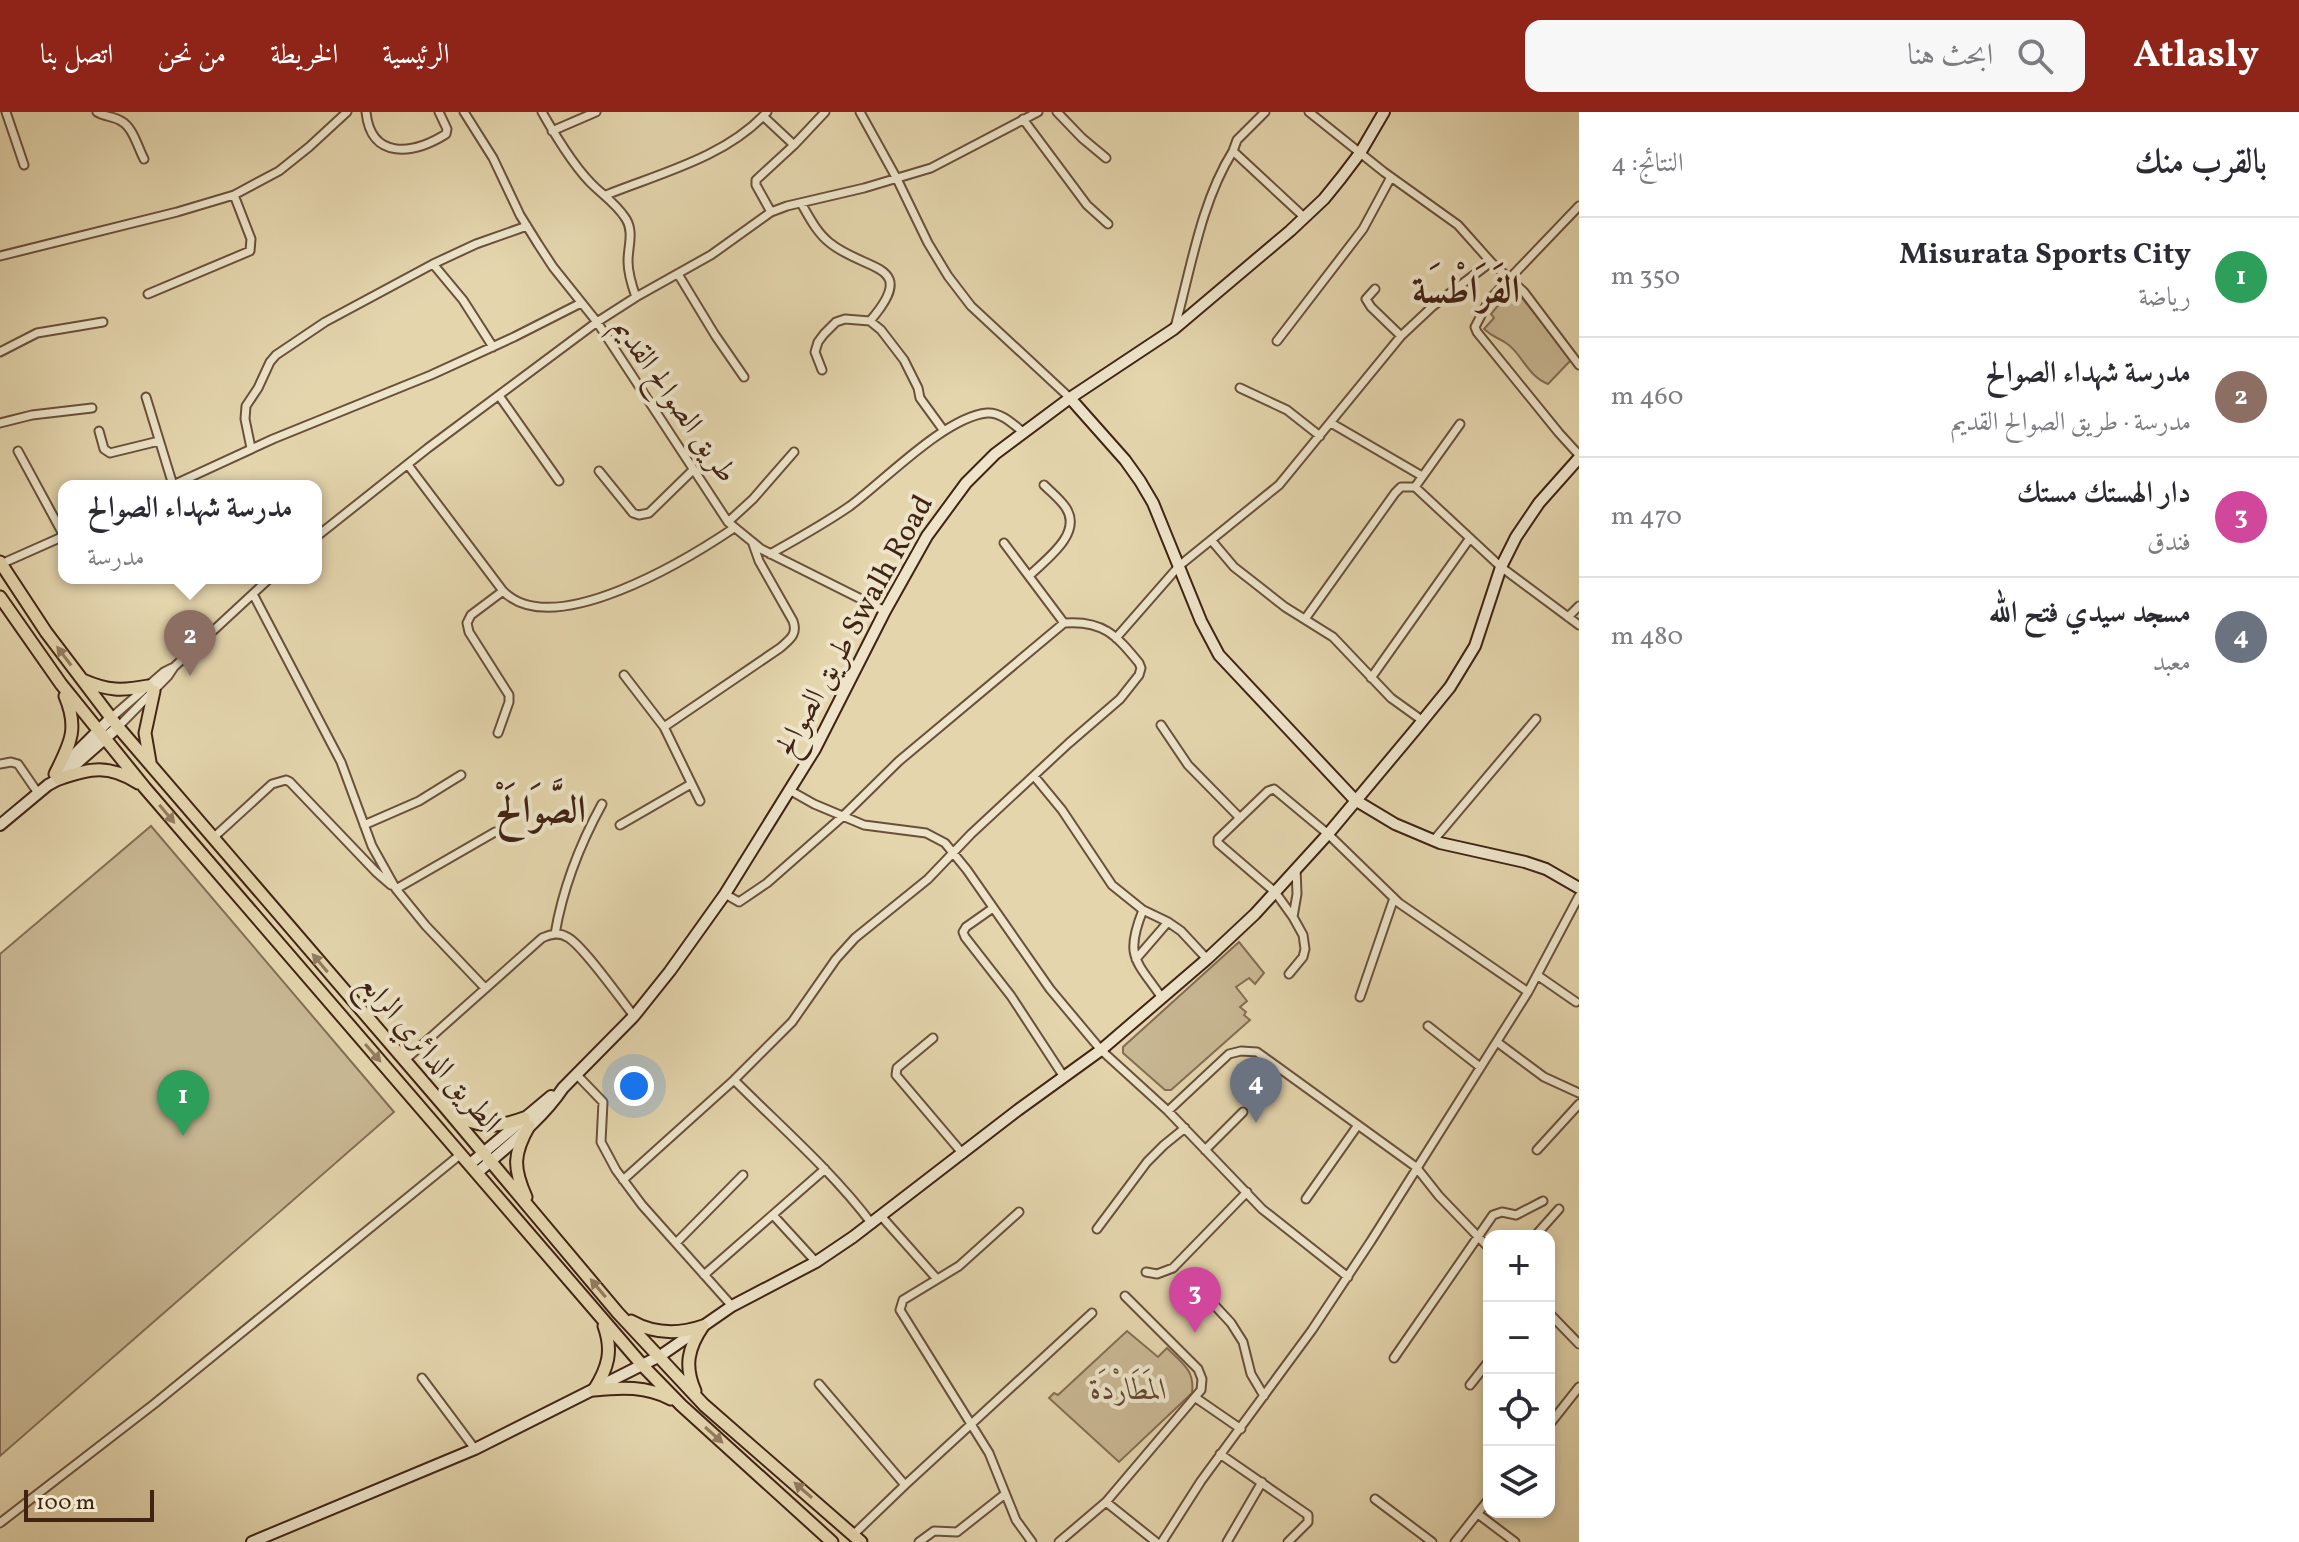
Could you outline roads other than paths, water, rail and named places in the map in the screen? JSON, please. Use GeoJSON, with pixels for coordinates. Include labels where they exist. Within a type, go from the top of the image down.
{"type":"FeatureCollection","features":[{"type":"Feature","properties":{"kind":"main road","name":"الطريق الدائري الرابع"},"geometry":{"type":"LineString","coordinates":[[1,563],[81,680],[152,767],[618,1313],[704,1405],[857,1539]]}},
{"type":"Feature","properties":{"kind":"main road","name":"الطريق الدائري الرابع"},"geometry":{"type":"LineString","coordinates":[[0,597],[61,684],[145,788],[643,1366],[681,1405],[832,1542]]}},
{"type":"Feature","properties":{"kind":"main road"},"geometry":{"type":"LineString","coordinates":[[81,680],[114,690],[151,689],[145,733],[152,767]]}},
{"type":"Feature","properties":{"kind":"main road"},"geometry":{"type":"LineString","coordinates":[[54,779],[69,747],[73,725],[61,684]]}},
{"type":"Feature","properties":{"kind":"main road"},"geometry":{"type":"LineString","coordinates":[[54,779],[81,771],[112,770],[145,788]]}},
{"type":"Feature","properties":{"kind":"main road"},"geometry":{"type":"LineString","coordinates":[[444,1106],[479,1126],[526,1122],[516,1154],[516,1168],[528,1200],[541,1222]]}},
{"type":"Feature","properties":{"kind":"main road"},"geometry":{"type":"LineString","coordinates":[[618,1313],[654,1331],[678,1332],[703,1326]]}},
{"type":"Feature","properties":{"kind":"main road"},"geometry":{"type":"LineString","coordinates":[[594,1390],[604,1374],[609,1355],[608,1338],[601,1318]]}},
{"type":"Feature","properties":{"kind":"main road"},"geometry":{"type":"LineString","coordinates":[[703,1326],[692,1342],[687,1363],[691,1382],[704,1405]]}},
{"type":"Feature","properties":{"kind":"main road"},"geometry":{"type":"LineString","coordinates":[[594,1390],[643,1389],[681,1405]]}},
{"type":"Feature","properties":{"kind":"street"},"geometry":{"type":"LineString","coordinates":[[6,112],[24,165]]}},
{"type":"Feature","properties":{"kind":"street"},"geometry":{"type":"LineString","coordinates":[[97,112],[121,120],[128,126],[144,159]]}},
{"type":"Feature","properties":{"kind":"street"},"geometry":{"type":"LineString","coordinates":[[0,256],[234,195],[279,171],[347,112]]}},
{"type":"Feature","properties":{"kind":"street"},"geometry":{"type":"LineString","coordinates":[[366,112],[374,138],[384,147],[398,149],[434,141],[446,134],[447,129],[439,112]]}},
{"type":"Feature","properties":{"kind":"street"},"geometry":{"type":"LineString","coordinates":[[464,112],[504,178],[527,226],[553,267],[597,322],[711,255],[771,212],[931,168],[1038,112]]}},
{"type":"Feature","properties":{"kind":"street"},"geometry":{"type":"LineString","coordinates":[[542,112],[552,131],[587,177],[626,218],[629,227],[629,272],[636,297]]}},
{"type":"Feature","properties":{"kind":"street"},"geometry":{"type":"LineString","coordinates":[[552,131],[596,112]]}},
{"type":"Feature","properties":{"kind":"street"},"geometry":{"type":"LineString","coordinates":[[771,212],[755,182],[825,112]]}},
{"type":"Feature","properties":{"kind":"street"},"geometry":{"type":"LineString","coordinates":[[860,112],[948,276],[971,306],[1070,398],[1140,481],[1153,503],[1201,621],[1219,655],[1355,800],[1395,824],[1433,841],[1525,862],[1546,869],[1579,888]]}},
{"type":"Feature","properties":{"kind":"street"},"geometry":{"type":"LineString","coordinates":[[1057,112],[1106,158]]}},
{"type":"Feature","properties":{"kind":"street"},"geometry":{"type":"LineString","coordinates":[[1174,329],[1207,207],[1220,172],[1237,140],[1265,112]]}},
{"type":"Feature","properties":{"kind":"street"},"geometry":{"type":"LineString","coordinates":[[1309,112],[1458,225],[1534,305],[1578,362]]}},
{"type":"Feature","properties":{"kind":"street","name":"طريق الصوالح Swalh Road"},"geometry":{"type":"LineString","coordinates":[[474,1169],[555,1099],[634,1016],[670,971],[725,894],[791,791],[927,536],[966,483],[995,454],[1070,398],[1174,329],[1304,217],[1324,199],[1360,153],[1384,112]]}},
{"type":"Feature","properties":{"kind":"street"},"geometry":{"type":"LineString","coordinates":[[606,195],[711,153],[745,133],[765,114],[794,145]]}},
{"type":"Feature","properties":{"kind":"street"},"geometry":{"type":"LineString","coordinates":[[1023,119],[1083,201],[1108,224]]}},
{"type":"Feature","properties":{"kind":"street"},"geometry":{"type":"LineString","coordinates":[[1233,151],[1304,217]]}},
{"type":"Feature","properties":{"kind":"street"},"geometry":{"type":"LineString","coordinates":[[1277,341],[1363,229],[1391,177]]}},
{"type":"Feature","properties":{"kind":"street"},"geometry":{"type":"LineString","coordinates":[[148,294],[250,251],[251,239],[234,195]]}},
{"type":"Feature","properties":{"kind":"street"},"geometry":{"type":"LineString","coordinates":[[801,203],[828,242],[889,277],[891,292],[870,321]]}},
{"type":"Feature","properties":{"kind":"street"},"geometry":{"type":"LineString","coordinates":[[252,1542],[475,1449],[643,1366],[732,1306],[816,1262],[882,1217],[1101,1050],[1255,914],[1328,834],[1450,687],[1475,646],[1501,567],[1516,537],[1529,516],[1579,456],[1477,332],[1476,324],[1489,300],[1579,206]]}},
{"type":"Feature","properties":{"kind":"street"},"geometry":{"type":"LineString","coordinates":[[251,448],[245,419],[246,406],[276,355],[325,322],[433,264],[476,244],[527,226]]}},
{"type":"Feature","properties":{"kind":"street"},"geometry":{"type":"LineString","coordinates":[[1116,638],[1179,566],[1279,485],[1401,336],[1433,306],[1491,262]]}},
{"type":"Feature","properties":{"kind":"street"},"geometry":{"type":"LineString","coordinates":[[433,264],[463,300],[493,347]]}},
{"type":"Feature","properties":{"kind":"street"},"geometry":{"type":"LineString","coordinates":[[678,274],[744,377]]}},
{"type":"Feature","properties":{"kind":"street"},"geometry":{"type":"LineString","coordinates":[[1375,289],[1366,299],[1401,336]]}},
{"type":"Feature","properties":{"kind":"street"},"geometry":{"type":"LineString","coordinates":[[184,480],[251,448],[431,375],[581,303]]}},
{"type":"Feature","properties":{"kind":"street"},"geometry":{"type":"LineString","coordinates":[[822,370],[815,352],[824,334],[836,322],[845,319],[870,321],[904,360],[920,398],[944,431]]}},
{"type":"Feature","properties":{"kind":"street"},"geometry":{"type":"LineString","coordinates":[[0,352],[37,333],[103,322]]}},
{"type":"Feature","properties":{"kind":"street","name":"طريق الصوالح القديم"},"geometry":{"type":"LineString","coordinates":[[322,532],[597,322],[731,525],[770,554],[885,611]]}},
{"type":"Feature","properties":{"kind":"street"},"geometry":{"type":"LineString","coordinates":[[1240,388],[1287,410],[1320,436]]}},
{"type":"Feature","properties":{"kind":"street"},"geometry":{"type":"LineString","coordinates":[[146,397],[170,480]]}},
{"type":"Feature","properties":{"kind":"street"},"geometry":{"type":"LineString","coordinates":[[500,397],[559,481]]}},
{"type":"Feature","properties":{"kind":"street"},"geometry":{"type":"LineString","coordinates":[[0,423],[32,415],[92,408]]}},
{"type":"Feature","properties":{"kind":"street"},"geometry":{"type":"LineString","coordinates":[[770,554],[827,522],[944,431],[979,415],[993,413],[1024,433]]}},
{"type":"Feature","properties":{"kind":"street"},"geometry":{"type":"LineString","coordinates":[[1331,423],[1422,476]]}},
{"type":"Feature","properties":{"kind":"street"},"geometry":{"type":"LineString","coordinates":[[1415,487],[1460,424]]}},
{"type":"Feature","properties":{"kind":"street"},"geometry":{"type":"LineString","coordinates":[[99,431],[104,449],[110,453],[159,441]]}},
{"type":"Feature","properties":{"kind":"street"},"geometry":{"type":"LineString","coordinates":[[18,451],[58,525]]}},
{"type":"Feature","properties":{"kind":"street"},"geometry":{"type":"LineString","coordinates":[[408,465],[503,591],[517,603],[544,607],[573,604],[613,593],[679,563],[731,525],[794,452]]}},
{"type":"Feature","properties":{"kind":"street"},"geometry":{"type":"LineString","coordinates":[[599,471],[633,513],[639,515],[649,513],[693,470]]}},
{"type":"Feature","properties":{"kind":"street"},"geometry":{"type":"LineString","coordinates":[[1029,576],[1063,542],[1070,529],[1067,509],[1044,485]]}},
{"type":"Feature","properties":{"kind":"street"},"geometry":{"type":"LineString","coordinates":[[1305,619],[1395,493],[1401,487],[1415,487],[1501,567],[1579,625]]}},
{"type":"Feature","properties":{"kind":"street"},"geometry":{"type":"LineString","coordinates":[[1371,678],[1470,538]]}},
{"type":"Feature","properties":{"kind":"street"},"geometry":{"type":"LineString","coordinates":[[1,563],[58,539]]}},
{"type":"Feature","properties":{"kind":"street"},"geometry":{"type":"LineString","coordinates":[[1212,541],[1234,567],[1285,607],[1333,637],[1391,698],[1423,721]]}},
{"type":"Feature","properties":{"kind":"street"},"geometry":{"type":"LineString","coordinates":[[1004,543],[1064,623]]}},
{"type":"Feature","properties":{"kind":"street"},"geometry":{"type":"LineString","coordinates":[[664,727],[780,648],[795,631],[793,621],[759,561],[753,544]]}},
{"type":"Feature","properties":{"kind":"street"},"geometry":{"type":"LineString","coordinates":[[0,825],[54,779],[151,689],[164,672],[174,667],[264,584]]}},
{"type":"Feature","properties":{"kind":"street"},"geometry":{"type":"LineString","coordinates":[[498,733],[509,695],[469,632],[467,623],[471,615],[503,591]]}},
{"type":"Feature","properties":{"kind":"street"},"geometry":{"type":"LineString","coordinates":[[253,594],[341,762],[372,846],[396,889],[426,926],[485,988]]}},
{"type":"Feature","properties":{"kind":"street"},"geometry":{"type":"LineString","coordinates":[[1568,617],[1579,606]]}},
{"type":"Feature","properties":{"kind":"street"},"geometry":{"type":"LineString","coordinates":[[623,1180],[734,1080],[792,1022],[836,959],[855,938],[928,879],[953,851],[1120,699],[1139,675],[1139,663],[1101,625],[1064,623],[899,761],[842,817],[767,883],[739,902],[725,894]]}},
{"type":"Feature","properties":{"kind":"street"},"geometry":{"type":"LineString","coordinates":[[624,675],[664,727],[700,801]]}},
{"type":"Feature","properties":{"kind":"street"},"geometry":{"type":"LineString","coordinates":[[1433,841],[1536,719]]}},
{"type":"Feature","properties":{"kind":"street"},"geometry":{"type":"LineString","coordinates":[[1161,725],[1188,765],[1240,818]]}},
{"type":"Feature","properties":{"kind":"street"},"geometry":{"type":"LineString","coordinates":[[0,764],[18,764],[38,793]]}},
{"type":"Feature","properties":{"kind":"street"},"geometry":{"type":"LineString","coordinates":[[364,825],[419,801],[461,775]]}},
{"type":"Feature","properties":{"kind":"street"},"geometry":{"type":"LineString","coordinates":[[1034,776],[1062,810],[1112,885],[1143,910],[1181,931],[1207,959]]}},
{"type":"Feature","properties":{"kind":"street"},"geometry":{"type":"LineString","coordinates":[[213,838],[272,784],[286,780],[396,889]]}},
{"type":"Feature","properties":{"kind":"street"},"geometry":{"type":"LineString","coordinates":[[620,825],[691,784]]}},
{"type":"Feature","properties":{"kind":"street"},"geometry":{"type":"LineString","coordinates":[[1289,974],[1303,957],[1303,935],[1275,892],[1218,843],[1218,839],[1268,791],[1274,789],[1328,834],[1394,898],[1528,992]]}},
{"type":"Feature","properties":{"kind":"street"},"geometry":{"type":"LineString","coordinates":[[791,791],[864,825],[926,833],[945,843],[1050,989],[1101,1050],[1168,1111],[1262,1209],[1348,1277]]}},
{"type":"Feature","properties":{"kind":"street"},"geometry":{"type":"LineString","coordinates":[[555,934],[574,861],[602,804]]}},
{"type":"Feature","properties":{"kind":"street"},"geometry":{"type":"LineString","coordinates":[[396,889],[495,832]]}},
{"type":"Feature","properties":{"kind":"street"},"geometry":{"type":"LineString","coordinates":[[1293,917],[1297,894],[1296,868]]}},
{"type":"Feature","properties":{"kind":"street"},"geometry":{"type":"LineString","coordinates":[[1106,1502],[1159,1542],[1348,1277],[1528,992],[1579,896]]}},
{"type":"Feature","properties":{"kind":"street"},"geometry":{"type":"LineString","coordinates":[[1360,997],[1394,898]]}},
{"type":"Feature","properties":{"kind":"street"},"geometry":{"type":"LineString","coordinates":[[993,908],[966,927],[963,932],[965,937],[1011,996],[1064,1077]]}},
{"type":"Feature","properties":{"kind":"street"},"geometry":{"type":"LineString","coordinates":[[1143,910],[1132,945],[1136,959],[1162,998]]}},
{"type":"Feature","properties":{"kind":"street"},"geometry":{"type":"LineString","coordinates":[[1136,959],[1168,922]]}},
{"type":"Feature","properties":{"kind":"street"},"geometry":{"type":"LineString","coordinates":[[404,1061],[542,938],[555,934],[567,936],[575,942],[634,1016]]}},
{"type":"Feature","properties":{"kind":"street"},"geometry":{"type":"LineString","coordinates":[[1537,975],[1576,1002]]}},
{"type":"Feature","properties":{"kind":"street"},"geometry":{"type":"LineString","coordinates":[[1428,1026],[1480,1067]]}},
{"type":"Feature","properties":{"kind":"street"},"geometry":{"type":"LineString","coordinates":[[933,1038],[897,1068],[896,1075],[963,1154]]}},
{"type":"Feature","properties":{"kind":"street"},"geometry":{"type":"LineString","coordinates":[[1497,1042],[1544,1077],[1579,1093]]}},
{"type":"Feature","properties":{"kind":"street"},"geometry":{"type":"LineString","coordinates":[[1168,1111],[1229,1054],[1248,1050],[1257,1052],[1416,1167],[1483,1241]]}},
{"type":"Feature","properties":{"kind":"street"},"geometry":{"type":"LineString","coordinates":[[577,1075],[603,1102],[601,1142],[623,1180],[732,1306]]}},
{"type":"Feature","properties":{"kind":"street"},"geometry":{"type":"LineString","coordinates":[[734,1080],[825,1169],[872,1224]]}},
{"type":"Feature","properties":{"kind":"street"},"geometry":{"type":"LineString","coordinates":[[1537,1150],[1579,1104]]}},
{"type":"Feature","properties":{"kind":"street"},"geometry":{"type":"LineString","coordinates":[[1205,1150],[1243,1112]]}},
{"type":"Feature","properties":{"kind":"street"},"geometry":{"type":"LineString","coordinates":[[1306,1199],[1358,1125]]}},
{"type":"Feature","properties":{"kind":"street"},"geometry":{"type":"LineString","coordinates":[[1097,1229],[1147,1162],[1185,1128]]}},
{"type":"Feature","properties":{"kind":"street"},"geometry":{"type":"LineString","coordinates":[[0,1523],[154,1404],[461,1154]]}},
{"type":"Feature","properties":{"kind":"street"},"geometry":{"type":"LineString","coordinates":[[704,1275],[825,1169]]}},
{"type":"Feature","properties":{"kind":"street"},"geometry":{"type":"LineString","coordinates":[[676,1243],[743,1175]]}},
{"type":"Feature","properties":{"kind":"street"},"geometry":{"type":"LineString","coordinates":[[1146,1272],[1157,1274],[1173,1268],[1247,1192]]}},
{"type":"Feature","properties":{"kind":"street"},"geometry":{"type":"LineString","coordinates":[[1394,1358],[1493,1215],[1502,1212],[1516,1215],[1543,1201]]}},
{"type":"Feature","properties":{"kind":"street"},"geometry":{"type":"LineString","coordinates":[[1540,1230],[1559,1209]]}},
{"type":"Feature","properties":{"kind":"street"},"geometry":{"type":"LineString","coordinates":[[1019,1212],[959,1266],[903,1300],[900,1310],[972,1423],[989,1453],[1016,1520],[1032,1542]]}},
{"type":"Feature","properties":{"kind":"street"},"geometry":{"type":"LineString","coordinates":[[773,1215],[816,1262]]}},
{"type":"Feature","properties":{"kind":"street"},"geometry":{"type":"LineString","coordinates":[[882,1217],[937,1279]]}},
{"type":"Feature","properties":{"kind":"street"},"geometry":{"type":"LineString","coordinates":[[1059,1542],[1106,1502],[1201,1390],[1202,1379],[1198,1369],[1125,1296]]}},
{"type":"Feature","properties":{"kind":"street"},"geometry":{"type":"LineString","coordinates":[[1206,1296],[1231,1323],[1243,1342],[1251,1374],[1264,1396]]}},
{"type":"Feature","properties":{"kind":"street"},"geometry":{"type":"LineString","coordinates":[[857,1539],[905,1485],[1092,1313]]}},
{"type":"Feature","properties":{"kind":"street"},"geometry":{"type":"LineString","coordinates":[[1555,1319],[1579,1344]]}},
{"type":"Feature","properties":{"kind":"street"},"geometry":{"type":"LineString","coordinates":[[1470,1385],[1483,1369]]}},
{"type":"Feature","properties":{"kind":"street"},"geometry":{"type":"LineString","coordinates":[[422,1378],[475,1449]]}},
{"type":"Feature","properties":{"kind":"street"},"geometry":{"type":"LineString","coordinates":[[819,1384],[905,1485]]}},
{"type":"Feature","properties":{"kind":"street"},"geometry":{"type":"LineString","coordinates":[[1555,1417],[1579,1387]]}},
{"type":"Feature","properties":{"kind":"street"},"geometry":{"type":"LineString","coordinates":[[1196,1398],[1241,1429]]}},
{"type":"Feature","properties":{"kind":"street"},"geometry":{"type":"LineString","coordinates":[[1220,1454],[1309,1517],[1308,1522],[1288,1542]]}},
{"type":"Feature","properties":{"kind":"street"},"geometry":{"type":"LineString","coordinates":[[1227,1542],[1262,1482]]}},
{"type":"Feature","properties":{"kind":"street"},"geometry":{"type":"LineString","coordinates":[[919,1542],[934,1531],[957,1532],[1005,1494]]}},
{"type":"Feature","properties":{"kind":"street"},"geometry":{"type":"LineString","coordinates":[[1375,1499],[1432,1542]]}},
{"type":"Feature","properties":{"kind":"street"},"geometry":{"type":"LineString","coordinates":[[1455,1542],[1483,1507]]}},
{"type":"Feature","properties":{"kind":"street"},"geometry":{"type":"LineString","coordinates":[[1478,1514],[1515,1542]]}},
{"type":"Feature","properties":{"kind":"place","name":"مدرسة شهداء الصوالح"},"geometry":{"type":"Point","coordinates":[190,676]}},
{"type":"Feature","properties":{"kind":"place","name":"مسجد سيدي فتح الله"},"geometry":{"type":"Point","coordinates":[1256,1123]}},
{"type":"Feature","properties":{"kind":"place","name":"Misurata Sports City"},"geometry":{"type":"Point","coordinates":[183,1136]}},
{"type":"Feature","properties":{"kind":"place","name":"دار الهستك مستك"},"geometry":{"type":"Point","coordinates":[1195,1333]}},
{"type":"Feature","properties":{"kind":"district","name":"الفَرَاطْسَة"},"geometry":{"type":"Point","coordinates":[1466,292]}},
{"type":"Feature","properties":{"kind":"district","name":"الصَّوَالَحْ"},"geometry":{"type":"Point","coordinates":[541,812]}},
{"type":"Feature","properties":{"kind":"park label","name":"المَطَارْدَة"},"geometry":{"type":"Point","coordinates":[1129,1391]}}]}
